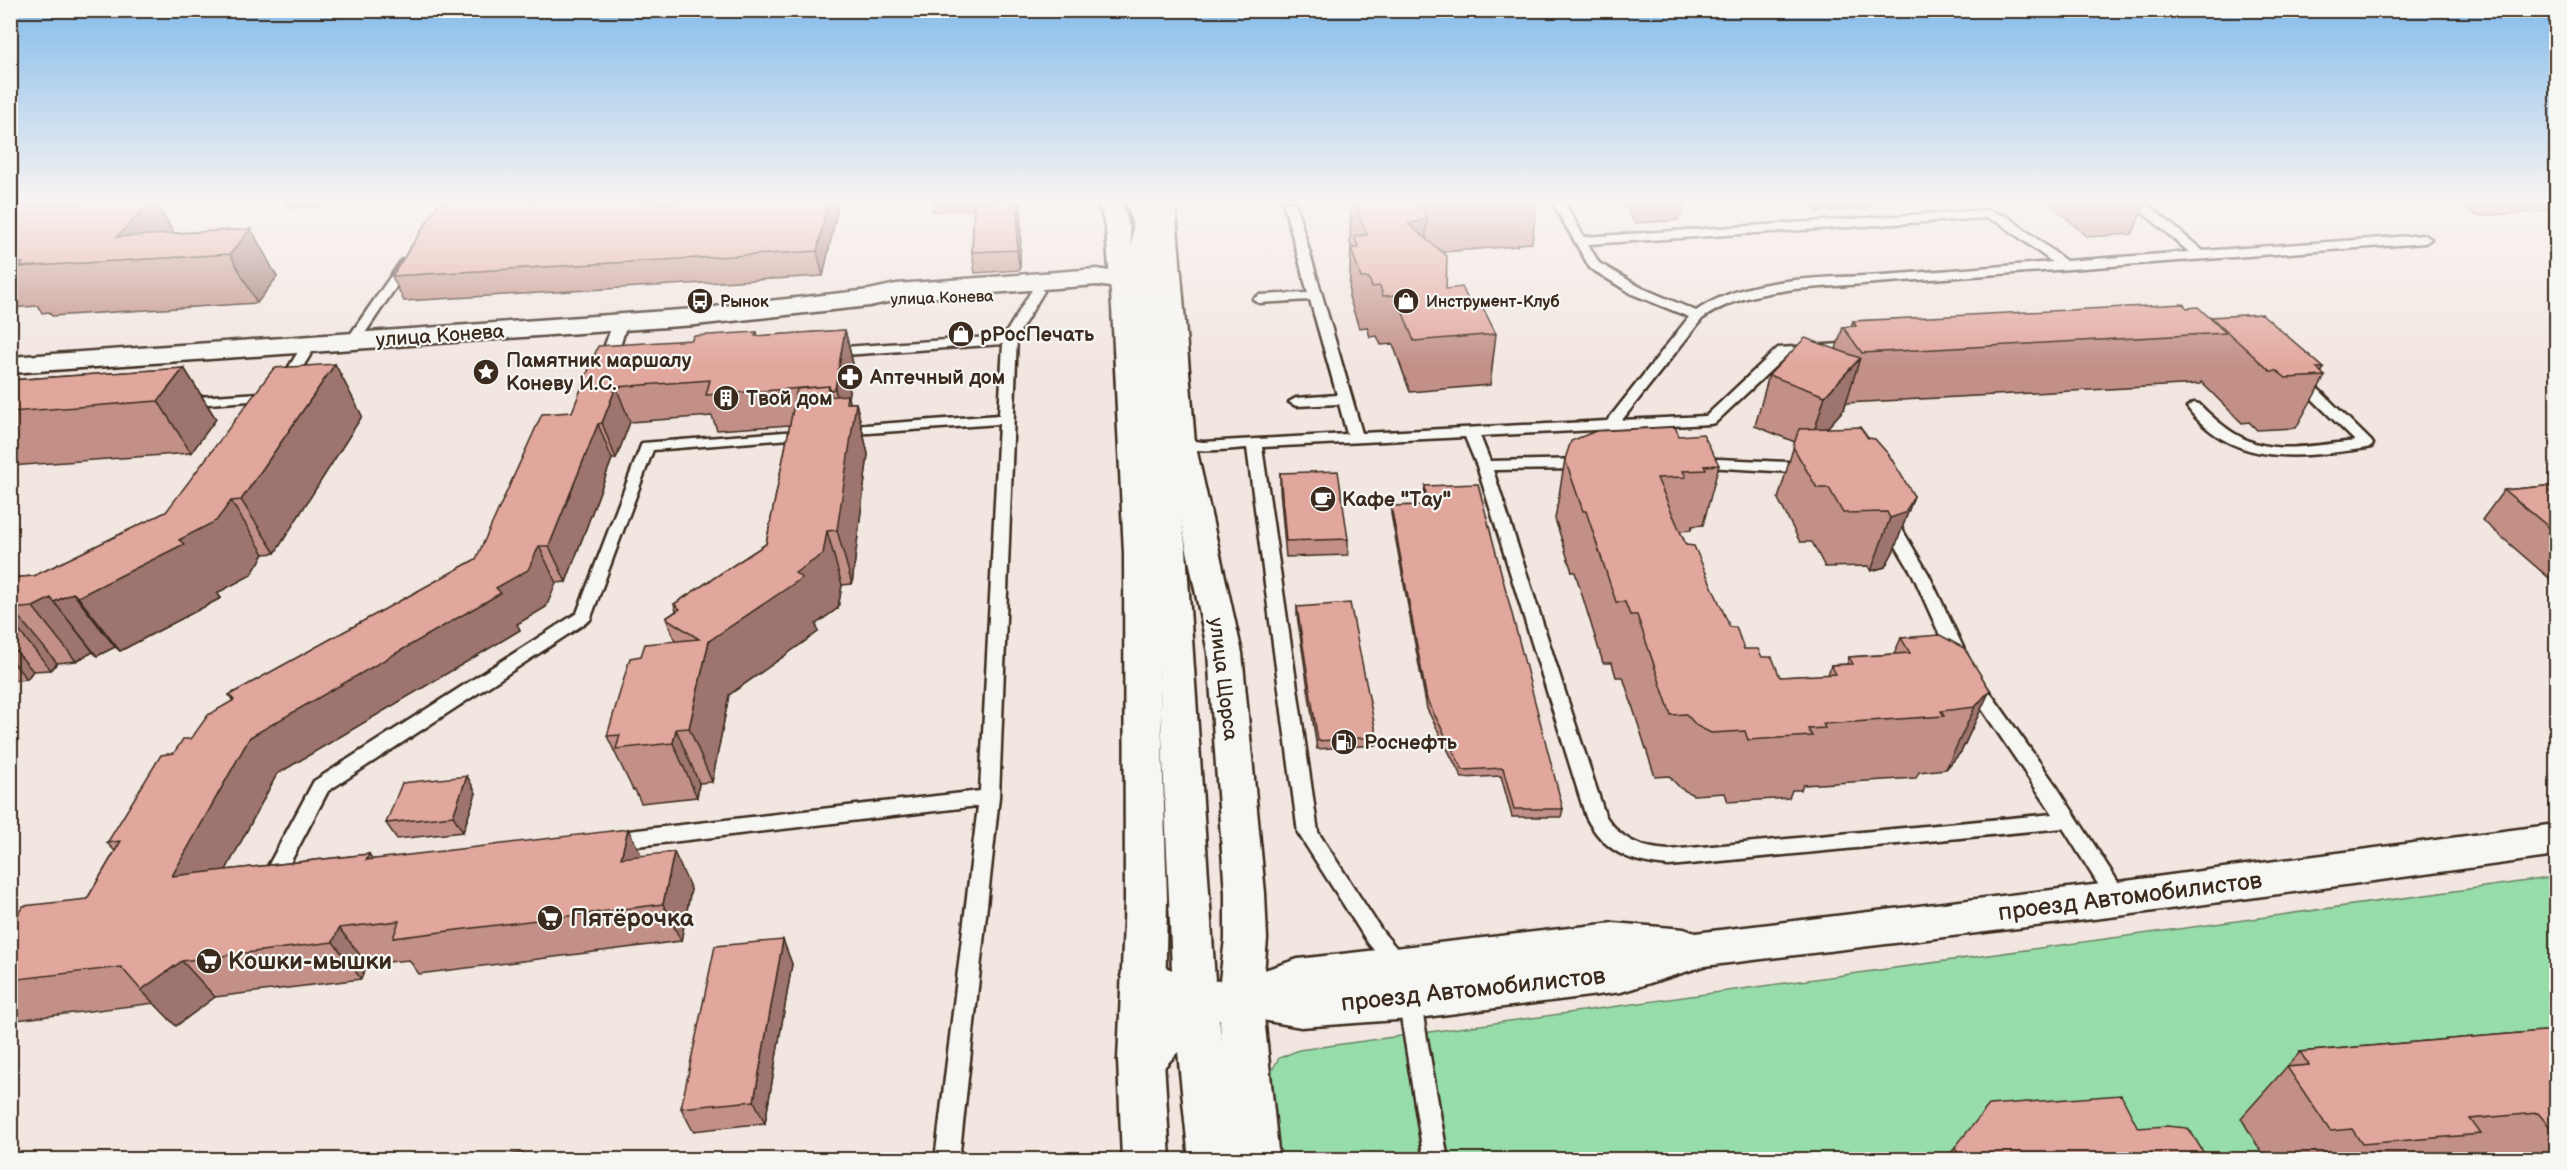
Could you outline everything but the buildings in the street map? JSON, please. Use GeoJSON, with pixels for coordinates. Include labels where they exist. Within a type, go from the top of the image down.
{"type":"FeatureCollection","features":[{"type":"Feature","properties":{"kind":"street","name":"улица Щорса"},"geometry":{"type":"LineString","coordinates":[[1124,257],[1130,280],[1149,325],[1152,433],[1170,549],[1195,1003],[1213,1160]]}},
{"type":"Feature","properties":{"kind":"street","name":"улица Щорса"},"geometry":{"type":"LineString","coordinates":[[1137,257],[1130,280],[1140,553],[1146,899],[1141,1060],[1146,1160]]}},
{"type":"Feature","properties":{"kind":"street","name":"улица Щорса"},"geometry":{"type":"LineString","coordinates":[[1130,280],[1140,257]]}},
{"type":"Feature","properties":{"kind":"street","name":"улица Щорса"},"geometry":{"type":"LineString","coordinates":[[1130,280],[1170,325],[1180,442],[1225,652],[1245,893],[1246,939],[1240,997],[1255,1160]]}},
{"type":"Feature","properties":{"kind":"street","name":"улица Конева"},"geometry":{"type":"LineString","coordinates":[[869,298],[903,301],[1038,291],[1130,280]]}},
{"type":"Feature","properties":{"kind":"street","name":"улица Конева"},"geometry":{"type":"LineString","coordinates":[[10,365],[695,317],[869,298],[897,292],[1130,280]]}},
{"type":"Feature","properties":{"kind":"street","name":"проезд Автомобилистов"},"geometry":{"type":"LineString","coordinates":[[1195,1003],[1240,997],[1301,1008],[1405,982],[1621,973],[1704,948],[2118,899],[2556,840]]}},
{"type":"Feature","properties":{"kind":"street"},"geometry":{"type":"LineString","coordinates":[[1141,1060],[1195,1003],[1143,976]]}},
{"type":"Feature","properties":{"kind":"lane"},"geometry":{"type":"LineString","coordinates":[[352,342],[410,257]]}},
{"type":"Feature","properties":{"kind":"lane"},"geometry":{"type":"LineString","coordinates":[[1305,257],[1356,439]]}},
{"type":"Feature","properties":{"kind":"lane"},"geometry":{"type":"LineString","coordinates":[[1589,257],[1594,265],[1614,279],[1696,316]]}},
{"type":"Feature","properties":{"kind":"lane"},"geometry":{"type":"LineString","coordinates":[[2052,257],[2064,266]]}},
{"type":"Feature","properties":{"kind":"lane"},"geometry":{"type":"LineString","coordinates":[[1612,424],[1696,316],[1726,299],[1777,287],[2193,257]]}},
{"type":"Feature","properties":{"kind":"lane"},"geometry":{"type":"LineString","coordinates":[[947,1160],[989,797],[1010,336],[1038,291]]}},
{"type":"Feature","properties":{"kind":"lane"},"geometry":{"type":"LineString","coordinates":[[1259,299],[1316,296]]}},
{"type":"Feature","properties":{"kind":"lane"},"geometry":{"type":"LineString","coordinates":[[605,371],[620,322]]}},
{"type":"Feature","properties":{"kind":"lane"},"geometry":{"type":"LineString","coordinates":[[810,353],[1011,339]]}},
{"type":"Feature","properties":{"kind":"lane"},"geometry":{"type":"LineString","coordinates":[[265,416],[310,345]]}},
{"type":"Feature","properties":{"kind":"lane"},"geometry":{"type":"LineString","coordinates":[[1180,442],[1203,446],[1710,420],[1783,351],[1877,345]]}},
{"type":"Feature","properties":{"kind":"lane"},"geometry":{"type":"LineString","coordinates":[[2194,407],[2229,439],[2264,451],[2282,452],[2366,444],[2290,369]]}},
{"type":"Feature","properties":{"kind":"lane"},"geometry":{"type":"LineString","coordinates":[[162,403],[278,396]]}},
{"type":"Feature","properties":{"kind":"lane"},"geometry":{"type":"LineString","coordinates":[[1296,402],[1346,399]]}},
{"type":"Feature","properties":{"kind":"lane"},"geometry":{"type":"LineString","coordinates":[[293,878],[270,881],[321,786],[584,616],[648,447],[1007,419]]}},
{"type":"Feature","properties":{"kind":"lane"},"geometry":{"type":"LineString","coordinates":[[1471,433],[1484,466],[1596,817],[1606,834],[1623,848],[1645,857],[1669,858],[2068,820]]}},
{"type":"Feature","properties":{"kind":"lane"},"geometry":{"type":"LineString","coordinates":[[1254,443],[1308,833],[1405,982],[1436,1160]]}},
{"type":"Feature","properties":{"kind":"lane"},"geometry":{"type":"LineString","coordinates":[[1680,463],[1821,468]]}},
{"type":"Feature","properties":{"kind":"lane"},"geometry":{"type":"LineString","coordinates":[[1484,466],[1600,464]]}},
{"type":"Feature","properties":{"kind":"lane"},"geometry":{"type":"LineString","coordinates":[[1878,503],[1922,575],[1964,668],[2068,820],[2118,899]]}},
{"type":"Feature","properties":{"kind":"lane"},"geometry":{"type":"LineString","coordinates":[[597,843],[989,797]]}},
{"type":"Feature","properties":{"kind":"green space"},"geometry":{"type":"Polygon","coordinates":[[[2556,877],[2556,1159],[1271,1159],[1266,1081],[1279,1058],[1299,1050],[2556,877]]]}},
{"type":"Feature","properties":{"kind":"place","name":"Рынок"},"geometry":{"type":"Point","coordinates":[700,301]}},
{"type":"Feature","properties":{"kind":"place","name":"Инструмент-Клуб"},"geometry":{"type":"Point","coordinates":[1406,301]}},
{"type":"Feature","properties":{"kind":"place","name":"рРосПечать"},"geometry":{"type":"Point","coordinates":[961,334]}},
{"type":"Feature","properties":{"kind":"place","name":"Памятник маршалу Коневу И.С."},"geometry":{"type":"Point","coordinates":[486,372]}},
{"type":"Feature","properties":{"kind":"place","name":"Аптечный дом"},"geometry":{"type":"Point","coordinates":[850,377]}},
{"type":"Feature","properties":{"kind":"place","name":"Твой дом"},"geometry":{"type":"Point","coordinates":[726,398]}},
{"type":"Feature","properties":{"kind":"place","name":"Кафе \"Тау\""},"geometry":{"type":"Point","coordinates":[1323,499]}},
{"type":"Feature","properties":{"kind":"place","name":"Роснефть"},"geometry":{"type":"Point","coordinates":[1344,742]}},
{"type":"Feature","properties":{"kind":"place","name":"Пятёрочка"},"geometry":{"type":"Point","coordinates":[550,918]}},
{"type":"Feature","properties":{"kind":"place","name":"Кошки-мышки"},"geometry":{"type":"Point","coordinates":[209,961]}}]}
